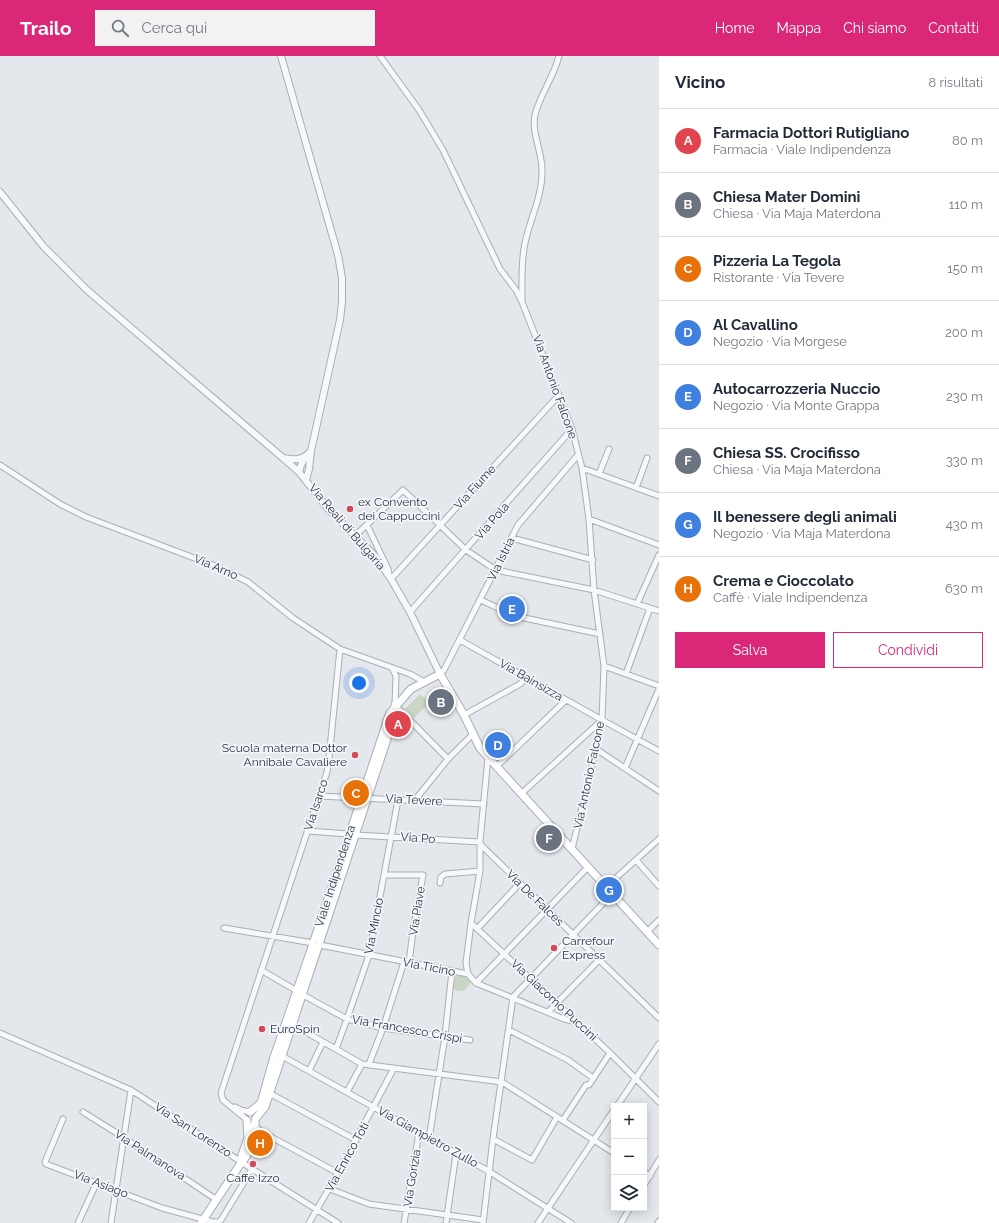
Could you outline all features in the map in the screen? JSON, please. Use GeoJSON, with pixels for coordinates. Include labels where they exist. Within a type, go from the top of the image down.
{"type":"FeatureCollection","features":[{"type":"Feature","properties":{"kind":"main road","name":"Viale Indipendenza"},"geometry":{"type":"LineString","coordinates":[[251,1117],[265,1107],[390,713],[395,705],[411,689],[440,674]]}},
{"type":"Feature","properties":{"kind":"main road"},"geometry":{"type":"LineString","coordinates":[[440,674],[464,715],[480,748],[659,945]]}},
{"type":"Feature","properties":{"kind":"main road","name":"Viale Indipendenza"},"geometry":{"type":"LineString","coordinates":[[203,1221],[241,1163],[247,1157],[254,1136],[251,1117],[261,1103],[274,1057],[300,993]]}},
{"type":"Feature","properties":{"kind":"street"},"geometry":{"type":"LineString","coordinates":[[281,56],[334,240],[342,278],[340,320],[306,480]]}},
{"type":"Feature","properties":{"kind":"street","name":"Via Antonio Falcone"},"geometry":{"type":"LineString","coordinates":[[380,56],[419,110],[443,150],[500,269],[516,290],[522,302],[572,429],[582,468],[589,519],[594,590],[604,666],[602,720],[572,849]]}},
{"type":"Feature","properties":{"kind":"street"},"geometry":{"type":"LineString","coordinates":[[522,302],[522,263],[524,243],[540,190],[542,172],[534,117],[537,105],[556,68],[559,56]]}},
{"type":"Feature","properties":{"kind":"street","name":"Via Reali di Bulgaria"},"geometry":{"type":"LineString","coordinates":[[0,192],[44,247],[87,290],[299,472],[321,501],[375,556],[390,577],[410,612],[440,674]]}},
{"type":"Feature","properties":{"kind":"street","name":"Via Fiume"},"geometry":{"type":"LineString","coordinates":[[390,577],[440,525],[559,395]]}},
{"type":"Feature","properties":{"kind":"street","name":"Via Pola"},"geometry":{"type":"LineString","coordinates":[[410,612],[572,429]]}},
{"type":"Feature","properties":{"kind":"street"},"geometry":{"type":"LineString","coordinates":[[599,474],[608,449]]}},
{"type":"Feature","properties":{"kind":"street"},"geometry":{"type":"LineString","coordinates":[[299,472],[300,465],[311,451]]}},
{"type":"Feature","properties":{"kind":"street","name":"Via Istria"},"geometry":{"type":"LineString","coordinates":[[440,674],[444,670],[481,600],[518,525],[578,454]]}},
{"type":"Feature","properties":{"kind":"street"},"geometry":{"type":"LineString","coordinates":[[283,458],[305,458]]}},
{"type":"Feature","properties":{"kind":"street"},"geometry":{"type":"LineString","coordinates":[[636,488],[647,458]]}},
{"type":"Feature","properties":{"kind":"street","name":"Via Arno"},"geometry":{"type":"LineString","coordinates":[[0,465],[60,504],[86,517],[218,567],[248,582],[293,618],[340,649],[410,674],[424,682]]}},
{"type":"Feature","properties":{"kind":"street"},"geometry":{"type":"LineString","coordinates":[[582,468],[659,496]]}},
{"type":"Feature","properties":{"kind":"street"},"geometry":{"type":"LineString","coordinates":[[355,536],[403,490],[466,550],[496,570],[594,590],[659,611]]}},
{"type":"Feature","properties":{"kind":"street"},"geometry":{"type":"LineString","coordinates":[[589,519],[659,545]]}},
{"type":"Feature","properties":{"kind":"street","name":"Via Reali di Bulgaria"},"geometry":{"type":"LineString","coordinates":[[367,525],[388,569],[390,577]]}},
{"type":"Feature","properties":{"kind":"street"},"geometry":{"type":"LineString","coordinates":[[512,538],[592,560]]}},
{"type":"Feature","properties":{"kind":"street"},"geometry":{"type":"LineString","coordinates":[[637,604],[659,555]]}},
{"type":"Feature","properties":{"kind":"street"},"geometry":{"type":"LineString","coordinates":[[481,600],[515,616],[600,634]]}},
{"type":"Feature","properties":{"kind":"street"},"geometry":{"type":"LineString","coordinates":[[626,674],[650,608]]}},
{"type":"Feature","properties":{"kind":"street","name":"Via Bainsizza"},"geometry":{"type":"LineString","coordinates":[[460,640],[659,751]]}},
{"type":"Feature","properties":{"kind":"street","name":"Via Isarco"},"geometry":{"type":"LineString","coordinates":[[251,1117],[223,1100],[221,1093],[319,796],[330,758],[340,649]]}},
{"type":"Feature","properties":{"kind":"street"},"geometry":{"type":"LineString","coordinates":[[604,666],[659,686]]}},
{"type":"Feature","properties":{"kind":"street"},"geometry":{"type":"LineString","coordinates":[[392,668],[396,676],[395,705],[448,759]]}},
{"type":"Feature","properties":{"kind":"street"},"geometry":{"type":"LineString","coordinates":[[464,715],[520,684],[527,678]]}},
{"type":"Feature","properties":{"kind":"street"},"geometry":{"type":"LineString","coordinates":[[625,768],[659,689]]}},
{"type":"Feature","properties":{"kind":"street"},"geometry":{"type":"LineString","coordinates":[[497,766],[566,700]]}},
{"type":"Feature","properties":{"kind":"street"},"geometry":{"type":"LineString","coordinates":[[522,793],[602,720]]}},
{"type":"Feature","properties":{"kind":"street"},"geometry":{"type":"LineString","coordinates":[[415,800],[448,759],[473,734]]}},
{"type":"Feature","properties":{"kind":"street"},"geometry":{"type":"LineString","coordinates":[[596,749],[659,791]]}},
{"type":"Feature","properties":{"kind":"street"},"geometry":{"type":"LineString","coordinates":[[468,974],[466,963],[480,871],[488,757]]}},
{"type":"Feature","properties":{"kind":"street","name":"Via Tevere"},"geometry":{"type":"LineString","coordinates":[[319,796],[484,804]]}},
{"type":"Feature","properties":{"kind":"street","name":"Via Mincio"},"geometry":{"type":"LineString","coordinates":[[336,1049],[369,955],[398,800]]}},
{"type":"Feature","properties":{"kind":"street","name":"Via Po"},"geometry":{"type":"LineString","coordinates":[[307,831],[481,843]]}},
{"type":"Feature","properties":{"kind":"street"},"geometry":{"type":"LineString","coordinates":[[606,887],[659,839]]}},
{"type":"Feature","properties":{"kind":"street","name":"Via De Falces"},"geometry":{"type":"LineString","coordinates":[[481,843],[520,884],[659,1018]]}},
{"type":"Feature","properties":{"kind":"street"},"geometry":{"type":"LineString","coordinates":[[636,860],[659,886]]}},
{"type":"Feature","properties":{"kind":"street"},"geometry":{"type":"LineString","coordinates":[[476,983],[588,867]]}},
{"type":"Feature","properties":{"kind":"street"},"geometry":{"type":"LineString","coordinates":[[440,883],[445,874],[480,871]]}},
{"type":"Feature","properties":{"kind":"street","name":"Via Piave"},"geometry":{"type":"LineString","coordinates":[[384,875],[423,875],[406,962]]}},
{"type":"Feature","properties":{"kind":"street"},"geometry":{"type":"LineString","coordinates":[[477,929],[520,884]]}},
{"type":"Feature","properties":{"kind":"street"},"geometry":{"type":"LineString","coordinates":[[330,1189],[369,1204],[407,1208],[483,1221],[513,997],[612,894]]}},
{"type":"Feature","properties":{"kind":"street"},"geometry":{"type":"LineString","coordinates":[[647,932],[659,920]]}},
{"type":"Feature","properties":{"kind":"street","name":"Via Giacomo Puccini"},"geometry":{"type":"LineString","coordinates":[[471,923],[610,1053],[659,1102]]}},
{"type":"Feature","properties":{"kind":"street","name":"Via Ticino"},"geometry":{"type":"LineString","coordinates":[[224,928],[316,944],[468,974],[476,983],[564,1019],[577,1022]]}},
{"type":"Feature","properties":{"kind":"street"},"geometry":{"type":"LineString","coordinates":[[548,1012],[599,960]]}},
{"type":"Feature","properties":{"kind":"street"},"geometry":{"type":"LineString","coordinates":[[369,1064],[406,962]]}},
{"type":"Feature","properties":{"kind":"street","name":"Via Francesco Crispi"},"geometry":{"type":"LineString","coordinates":[[261,970],[347,1019],[383,1028],[470,1040]]}},
{"type":"Feature","properties":{"kind":"street"},"geometry":{"type":"LineString","coordinates":[[429,1139],[445,1036],[452,971]]}},
{"type":"Feature","properties":{"kind":"street"},"geometry":{"type":"LineString","coordinates":[[292,1024],[362,1064],[502,1082],[611,1151]]}},
{"type":"Feature","properties":{"kind":"street"},"geometry":{"type":"LineString","coordinates":[[509,1030],[568,1060],[593,1078]]}},
{"type":"Feature","properties":{"kind":"street","name":"Via San Lorenzo"},"geometry":{"type":"LineString","coordinates":[[0,1033],[131,1090],[241,1163],[316,1211],[338,1223]]}},
{"type":"Feature","properties":{"kind":"street"},"geometry":{"type":"LineString","coordinates":[[309,1071],[323,1042]]}},
{"type":"Feature","properties":{"kind":"street"},"geometry":{"type":"LineString","coordinates":[[619,1103],[659,1044]]}},
{"type":"Feature","properties":{"kind":"street"},"geometry":{"type":"LineString","coordinates":[[563,1120],[586,1085],[589,1085],[610,1053]]}},
{"type":"Feature","properties":{"kind":"street","name":"Via Giampietro Zullo"},"geometry":{"type":"LineString","coordinates":[[282,1056],[490,1172],[571,1223]]}},
{"type":"Feature","properties":{"kind":"street"},"geometry":{"type":"LineString","coordinates":[[347,1092],[362,1064]]}},
{"type":"Feature","properties":{"kind":"street","name":"Via Enrico Toti"},"geometry":{"type":"LineString","coordinates":[[309,1223],[330,1189],[394,1068]]}},
{"type":"Feature","properties":{"kind":"street"},"geometry":{"type":"LineString","coordinates":[[110,1223],[131,1090]]}},
{"type":"Feature","properties":{"kind":"street"},"geometry":{"type":"LineString","coordinates":[[269,1093],[356,1140]]}},
{"type":"Feature","properties":{"kind":"street","name":"Via Palmanova"},"geometry":{"type":"LineString","coordinates":[[83,1112],[217,1200]]}},
{"type":"Feature","properties":{"kind":"street"},"geometry":{"type":"LineString","coordinates":[[538,1223],[611,1114]]}},
{"type":"Feature","properties":{"kind":"street"},"geometry":{"type":"LineString","coordinates":[[251,1117],[260,1131],[338,1173]]}},
{"type":"Feature","properties":{"kind":"street"},"geometry":{"type":"LineString","coordinates":[[493,1139],[532,1160],[557,1117]]}},
{"type":"Feature","properties":{"kind":"street","name":"Via Asiago"},"geometry":{"type":"LineString","coordinates":[[63,1119],[44,1162],[46,1164],[97,1182],[162,1208],[203,1221],[219,1222],[221,1220],[252,1169]]}},
{"type":"Feature","properties":{"kind":"street","name":"Via Gorizia"},"geometry":{"type":"LineString","coordinates":[[404,1223],[419,1133]]}},
{"type":"Feature","properties":{"kind":"street"},"geometry":{"type":"LineString","coordinates":[[446,1223],[456,1154]]}},
{"type":"Feature","properties":{"kind":"street"},"geometry":{"type":"LineString","coordinates":[[647,1180],[659,1160]]}},
{"type":"Feature","properties":{"kind":"street"},"geometry":{"type":"LineString","coordinates":[[78,1223],[97,1182]]}},
{"type":"Feature","properties":{"kind":"street"},"geometry":{"type":"LineString","coordinates":[[621,1223],[628,1211]]}},
{"type":"Feature","properties":{"kind":"green space"},"geometry":{"type":"Polygon","coordinates":[[[420,694],[429,703],[414,718],[405,709],[420,694]]]}},
{"type":"Feature","properties":{"kind":"green space"},"geometry":{"type":"Polygon","coordinates":[[[458,975],[465,976],[471,982],[463,991],[453,990],[455,977],[458,975]]]}},
{"type":"Feature","properties":{"kind":"place","name":"ex Convento dei Cappuccini"},"geometry":{"type":"Point","coordinates":[350,509]}},
{"type":"Feature","properties":{"kind":"place","name":"Autocarrozzeria Nuccio"},"geometry":{"type":"Point","coordinates":[512,609]}},
{"type":"Feature","properties":{"kind":"place","name":"Chiesa Mater Domini"},"geometry":{"type":"Point","coordinates":[441,702]}},
{"type":"Feature","properties":{"kind":"place","name":"Farmacia Dottori Rutigliano"},"geometry":{"type":"Point","coordinates":[398,724]}},
{"type":"Feature","properties":{"kind":"place","name":"Al Cavallino"},"geometry":{"type":"Point","coordinates":[498,745]}},
{"type":"Feature","properties":{"kind":"place","name":"Scuola materna Dottor Annibale Cavaliere"},"geometry":{"type":"Point","coordinates":[355,755]}},
{"type":"Feature","properties":{"kind":"place","name":"Pizzeria La Tegola"},"geometry":{"type":"Point","coordinates":[356,793]}},
{"type":"Feature","properties":{"kind":"place","name":"Chiesa SS. Crocifisso"},"geometry":{"type":"Point","coordinates":[549,838]}},
{"type":"Feature","properties":{"kind":"place","name":"Il benessere degli animali"},"geometry":{"type":"Point","coordinates":[609,890]}},
{"type":"Feature","properties":{"kind":"place","name":"Carrefour Express"},"geometry":{"type":"Point","coordinates":[554,948]}},
{"type":"Feature","properties":{"kind":"place","name":"EuroSpin"},"geometry":{"type":"Point","coordinates":[262,1029]}},
{"type":"Feature","properties":{"kind":"place","name":"Crema e Cioccolato"},"geometry":{"type":"Point","coordinates":[260,1143]}},
{"type":"Feature","properties":{"kind":"place","name":"Caffè Izzo"},"geometry":{"type":"Point","coordinates":[253,1164]}}]}
